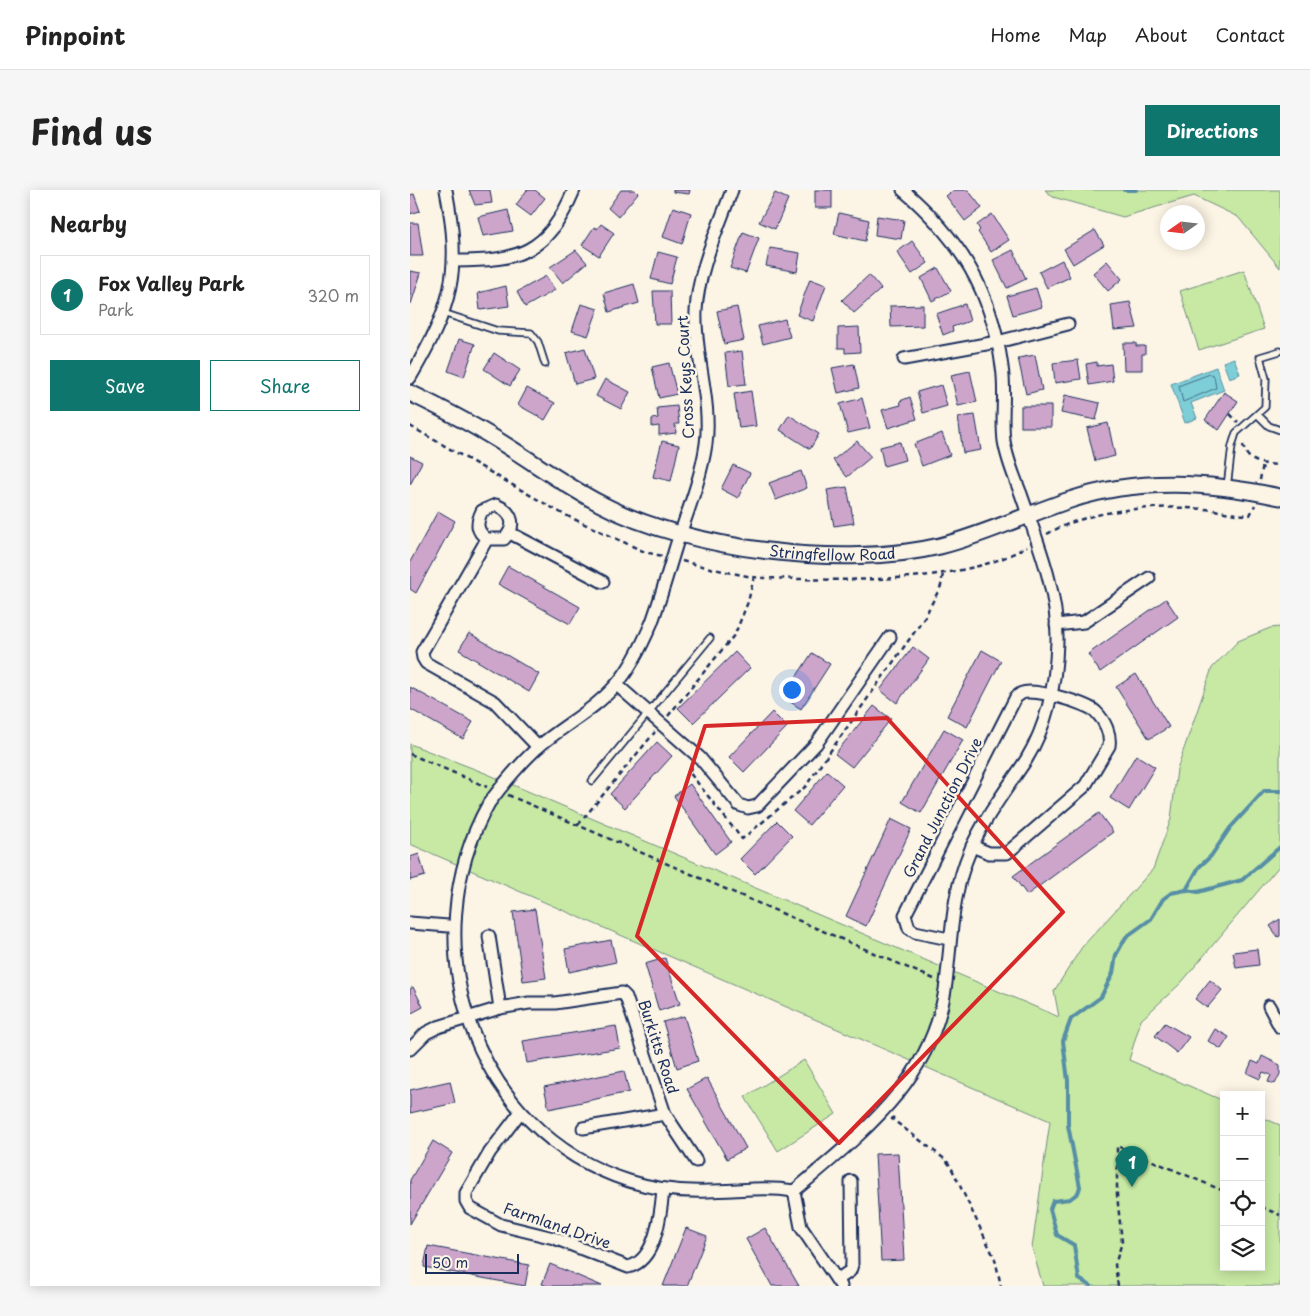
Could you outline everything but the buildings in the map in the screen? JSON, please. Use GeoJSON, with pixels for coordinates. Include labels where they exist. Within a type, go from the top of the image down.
{"type":"FeatureCollection","features":[{"type":"Feature","properties":{"kind":"main road","name":"Stringfellow Road"},"geometry":{"type":"LineString","coordinates":[[410,393],[505,444],[566,484],[603,505],[639,522],[680,534],[755,548],[847,556],[940,546],[1072,499],[1142,484],[1227,487],[1280,497]]}},
{"type":"Feature","properties":{"kind":"street"},"geometry":{"type":"LineString","coordinates":[[410,378],[429,346],[443,313],[453,279],[453,238],[446,190]]}},
{"type":"Feature","properties":{"kind":"street"},"geometry":{"type":"LineString","coordinates":[[454,261],[494,261],[515,256],[533,246],[555,226],[574,190]]}},
{"type":"Feature","properties":{"kind":"street","name":"Cross Keys Court"},"geometry":{"type":"LineString","coordinates":[[732,190],[705,265],[698,300],[698,339],[706,418],[706,441],[700,474],[650,626],[617,685],[580,718],[538,747],[499,790],[479,820],[464,855],[450,910],[448,926],[451,971],[462,1020],[490,1077],[519,1114],[550,1141],[580,1160],[627,1180],[663,1189],[711,1191],[752,1187],[794,1191]]}},
{"type":"Feature","properties":{"kind":"street"},"geometry":{"type":"LineString","coordinates":[[852,1181],[852,1265],[850,1271],[839,1283],[801,1227],[794,1191],[865,1130],[901,1092],[925,1052],[941,1008],[946,984],[949,939],[958,881],[984,820],[1027,758],[1043,723],[1052,696],[1055,674],[1056,624],[1050,586],[1028,516],[1008,464],[1004,438],[1002,367],[985,297],[966,259],[933,217],[903,190]]}},
{"type":"Feature","properties":{"kind":"street"},"geometry":{"type":"LineString","coordinates":[[904,359],[997,342],[1068,324]]}},
{"type":"Feature","properties":{"kind":"street"},"geometry":{"type":"LineString","coordinates":[[496,505],[504,508],[510,514],[512,523],[510,533],[504,539],[487,540],[480,534],[477,527],[482,510],[488,506],[496,505]]}},
{"type":"Feature","properties":{"kind":"street"},"geometry":{"type":"LineString","coordinates":[[510,533],[603,582]]}},
{"type":"Feature","properties":{"kind":"street"},"geometry":{"type":"LineString","coordinates":[[487,540],[422,652],[423,658],[426,663],[495,702],[538,747]]}},
{"type":"Feature","properties":{"kind":"street"},"geometry":{"type":"LineString","coordinates":[[1056,624],[1084,622],[1149,578]]}},
{"type":"Feature","properties":{"kind":"street"},"geometry":{"type":"LineString","coordinates":[[617,685],[700,758],[739,805],[748,808],[757,806],[816,744],[890,637]]}},
{"type":"Feature","properties":{"kind":"street","name":"Grand Junction Drive"},"geometry":{"type":"LineString","coordinates":[[949,939],[915,932],[909,928],[905,915],[1016,697],[1022,692],[1052,696]]}},
{"type":"Feature","properties":{"kind":"street"},"geometry":{"type":"LineString","coordinates":[[972,846],[989,852],[1007,853],[1085,786],[1109,746],[1109,731],[1096,712],[1087,706],[1052,696]]}},
{"type":"Feature","properties":{"kind":"street"},"geometry":{"type":"LineString","coordinates":[[410,922],[448,926]]}},
{"type":"Feature","properties":{"kind":"street"},"geometry":{"type":"LineString","coordinates":[[489,936],[500,1008]]}},
{"type":"Feature","properties":{"kind":"street","name":"Burkitts Road"},"geometry":{"type":"LineString","coordinates":[[410,1048],[426,1033],[500,1008],[529,1003],[555,1003],[617,992],[622,993],[626,997],[664,1114],[696,1161]]}},
{"type":"Feature","properties":{"kind":"street"},"geometry":{"type":"LineString","coordinates":[[1269,1006],[1280,1027]]}},
{"type":"Feature","properties":{"kind":"street","name":"Farmland Drive"},"geometry":{"type":"LineString","coordinates":[[519,1114],[490,1152],[466,1193],[466,1201],[470,1208],[501,1225],[554,1238],[628,1267],[636,1265],[645,1258],[661,1218],[663,1189]]}},
{"type":"Feature","properties":{"kind":"street","name":"Burkitts Road"},"geometry":{"type":"LineString","coordinates":[[583,1128],[664,1114]]}},
{"type":"Feature","properties":{"kind":"lane"},"geometry":{"type":"LineString","coordinates":[[443,313],[498,331],[531,334],[538,342],[545,364]]}},
{"type":"Feature","properties":{"kind":"lane"},"geometry":{"type":"LineString","coordinates":[[1227,487],[1232,446],[1236,434],[1265,407],[1267,398],[1266,379],[1260,357],[1280,351]]}},
{"type":"Feature","properties":{"kind":"lane"},"geometry":{"type":"LineString","coordinates":[[1258,415],[1269,426],[1280,430]]}},
{"type":"Feature","properties":{"kind":"lane"},"geometry":{"type":"LineString","coordinates":[[592,781],[710,638]]}},
{"type":"Feature","properties":{"kind":"path"},"geometry":{"type":"LineString","coordinates":[[1230,414],[1246,432],[1242,440],[1246,455],[1263,464],[1280,465]]}},
{"type":"Feature","properties":{"kind":"path"},"geometry":{"type":"LineString","coordinates":[[1036,540],[1075,522],[1142,508],[1185,507],[1250,515],[1255,508],[1263,464]]}},
{"type":"Feature","properties":{"kind":"path"},"geometry":{"type":"LineString","coordinates":[[578,825],[735,634],[748,602],[754,577]]}},
{"type":"Feature","properties":{"kind":"path"},"geometry":{"type":"LineString","coordinates":[[410,754],[499,790],[513,798],[946,984]]}},
{"type":"Feature","properties":{"kind":"path"},"geometry":{"type":"LineString","coordinates":[[898,1113],[892,1119],[946,1160],[951,1167],[995,1259],[1000,1286]]}},
{"type":"Feature","properties":{"kind":"path"},"geometry":{"type":"LineString","coordinates":[[1118,1286],[1115,1265],[1122,1242],[1117,1195],[1118,1146],[1220,1189]]}},
{"type":"Feature","properties":{"kind":"path"},"geometry":{"type":"LineString","coordinates":[[1265,1209],[1280,1215]]}},
{"type":"Feature","properties":{"kind":"highlighted area"},"geometry":{"type":"Polygon","coordinates":[[[887,718],[1063,912],[839,1143],[637,936],[705,726],[887,718]]]}},
{"type":"Feature","properties":{"kind":"green space"},"geometry":{"type":"Polygon","coordinates":[[[1045,190],[1280,190],[1280,268],[1238,217],[1194,196],[1123,217],[1053,197],[1045,190]]]}},
{"type":"Feature","properties":{"kind":"green space"},"geometry":{"type":"Polygon","coordinates":[[[1244,270],[1264,329],[1199,350],[1180,291],[1244,270]]]}},
{"type":"Feature","properties":{"kind":"green space"},"geometry":{"type":"Polygon","coordinates":[[[1280,627],[1280,865],[1181,983],[1141,1020],[1129,1060],[1220,1099],[1220,1271],[1265,1271],[1265,1119],[1280,1125],[1280,1286],[1043,1286],[1032,1248],[1050,1121],[410,844],[410,744],[485,773],[1059,1017],[1054,991],[1082,947],[1153,869],[1171,819],[1177,769],[1212,668],[1238,641],[1270,628],[1280,627]]]}},
{"type":"Feature","properties":{"kind":"green space"},"geometry":{"type":"Polygon","coordinates":[[[804,1060],[836,1114],[778,1151],[745,1097],[804,1060]]]}},
{"type":"Feature","properties":{"kind":"water"},"geometry":{"type":"Polygon","coordinates":[[[1234,358],[1240,374],[1229,378],[1223,362],[1234,358]]]}},
{"type":"Feature","properties":{"kind":"water"},"geometry":{"type":"Polygon","coordinates":[[[1216,367],[1224,390],[1191,403],[1197,418],[1185,423],[1171,384],[1216,367]]]}},
{"type":"Feature","properties":{"kind":"waterway"},"geometry":{"type":"LineString","coordinates":[[1124,190],[1136,190]]}},
{"type":"Feature","properties":{"kind":"waterway"},"geometry":{"type":"LineString","coordinates":[[1186,890],[1199,867],[1211,856],[1230,828],[1264,791],[1280,791]]}},
{"type":"Feature","properties":{"kind":"waterway"},"geometry":{"type":"LineString","coordinates":[[1091,1286],[1079,1279],[1074,1245],[1057,1235],[1050,1209],[1053,1201],[1070,1199],[1078,1193],[1080,1187],[1068,1125],[1068,1081],[1063,1041],[1071,1019],[1101,997],[1113,973],[1116,955],[1126,937],[1151,919],[1163,899],[1171,893],[1186,890],[1198,892],[1242,880],[1280,847]]}},
{"type":"Feature","properties":{"kind":"place","name":"Fox Valley Park"},"geometry":{"type":"Point","coordinates":[1132,1187]}}]}
